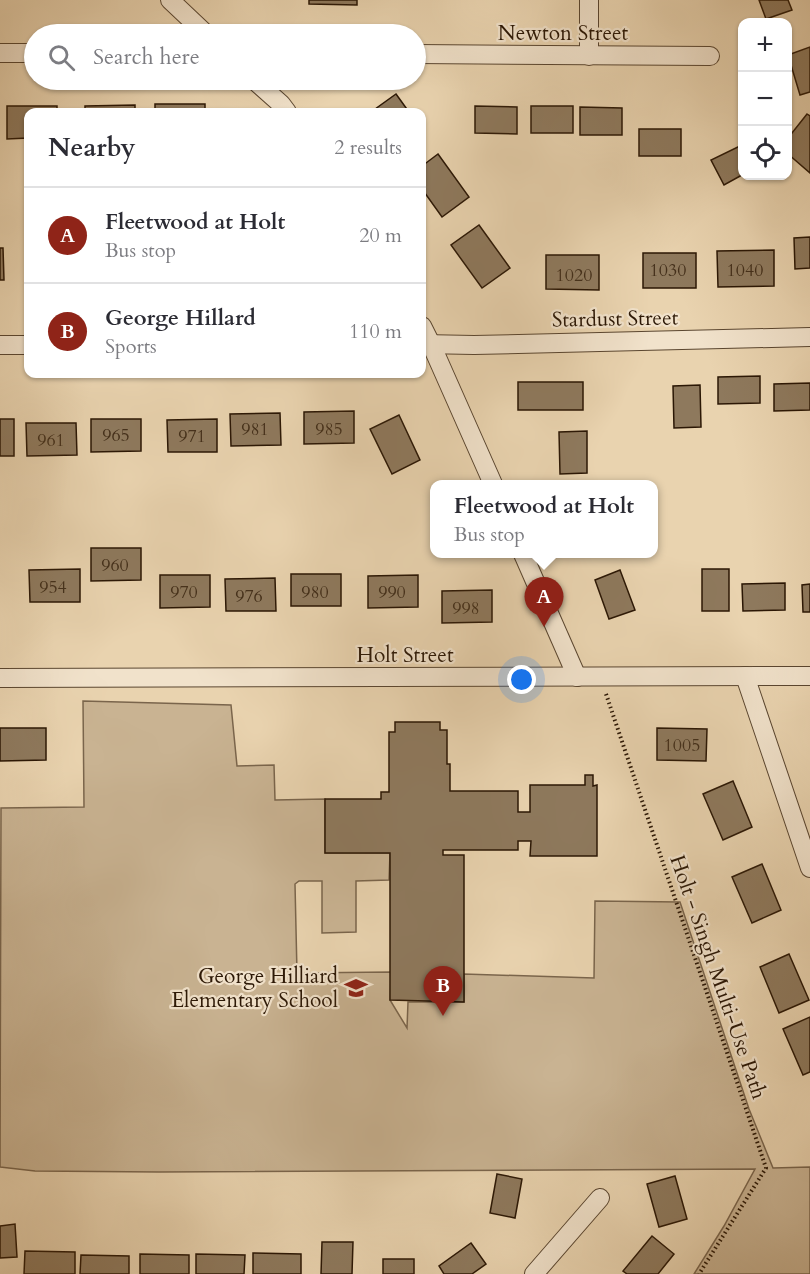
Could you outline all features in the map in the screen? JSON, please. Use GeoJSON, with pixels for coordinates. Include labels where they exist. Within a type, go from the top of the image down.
{"type":"FeatureCollection","features":[{"type":"Feature","properties":{"kind":"street"},"geometry":{"type":"LineString","coordinates":[[170,0],[195,24]]}},
{"type":"Feature","properties":{"kind":"street"},"geometry":{"type":"LineString","coordinates":[[589,0],[589,56]]}},
{"type":"Feature","properties":{"kind":"street"},"geometry":{"type":"LineString","coordinates":[[0,53],[24,53]]}},
{"type":"Feature","properties":{"kind":"street","name":"Newton Street"},"geometry":{"type":"LineString","coordinates":[[426,54],[710,56]]}},
{"type":"Feature","properties":{"kind":"street"},"geometry":{"type":"LineString","coordinates":[[265,90],[284,108]]}},
{"type":"Feature","properties":{"kind":"street","name":"Stardust Street"},"geometry":{"type":"LineString","coordinates":[[426,344],[486,345],[810,337]]}},
{"type":"Feature","properties":{"kind":"street"},"geometry":{"type":"LineString","coordinates":[[426,344],[491,480]]}},
{"type":"Feature","properties":{"kind":"street"},"geometry":{"type":"LineString","coordinates":[[0,345],[24,345]]}},
{"type":"Feature","properties":{"kind":"street"},"geometry":{"type":"LineString","coordinates":[[525,558],[577,677]]}},
{"type":"Feature","properties":{"kind":"street"},"geometry":{"type":"LineString","coordinates":[[745,676],[810,867]]}},
{"type":"Feature","properties":{"kind":"street","name":"Holt Street"},"geometry":{"type":"LineString","coordinates":[[0,678],[810,676]]}},
{"type":"Feature","properties":{"kind":"street"},"geometry":{"type":"LineString","coordinates":[[534,1274],[600,1198]]}},
{"type":"Feature","properties":{"kind":"path","name":"Holt - Singh Multi-Use Path"},"geometry":{"type":"LineString","coordinates":[[600,676],[766,1168],[699,1274]]}},
{"type":"Feature","properties":{"kind":"shaded area","name":"George Hilliard Elementary School"},"geometry":{"type":"Polygon","coordinates":[[[83,701],[231,705],[237,766],[274,765],[275,800],[325,799],[325,853],[390,853],[389,880],[356,881],[356,932],[322,933],[322,881],[299,881],[295,884],[297,973],[391,972],[390,1000],[407,1028],[408,1002],[464,1002],[464,974],[594,978],[595,901],[680,902],[749,1109],[773,1168],[810,1167],[810,1274],[694,1274],[724,1226],[755,1169],[159,1172],[35,1171],[0,1167],[1,808],[84,807],[83,701]]]}},
{"type":"Feature","properties":{"kind":"building"},"geometry":{"type":"Polygon","coordinates":[[[309,0],[357,0],[357,5],[309,4],[309,0]]]}},
{"type":"Feature","properties":{"kind":"building"},"geometry":{"type":"Polygon","coordinates":[[[759,0],[788,0],[792,10],[766,18],[759,0]]]}},
{"type":"Feature","properties":{"kind":"building"},"geometry":{"type":"Polygon","coordinates":[[[810,47],[810,92],[800,95],[792,68],[792,54],[810,47]]]}},
{"type":"Feature","properties":{"kind":"building"},"geometry":{"type":"Polygon","coordinates":[[[396,94],[406,108],[377,108],[396,94]]]}},
{"type":"Feature","properties":{"kind":"building"},"geometry":{"type":"Polygon","coordinates":[[[155,104],[205,104],[205,108],[155,108],[155,104]]]}},
{"type":"Feature","properties":{"kind":"building"},"geometry":{"type":"Polygon","coordinates":[[[135,105],[135,108],[85,108],[85,106],[135,105]]]}},
{"type":"Feature","properties":{"kind":"building"},"geometry":{"type":"Polygon","coordinates":[[[7,106],[57,106],[57,108],[24,108],[24,138],[7,139],[7,106]]]}},
{"type":"Feature","properties":{"kind":"building"},"geometry":{"type":"Polygon","coordinates":[[[475,106],[517,107],[517,134],[475,133],[475,106]]]}},
{"type":"Feature","properties":{"kind":"building"},"geometry":{"type":"Polygon","coordinates":[[[531,106],[573,106],[573,133],[531,133],[531,106]]]}},
{"type":"Feature","properties":{"kind":"building"},"geometry":{"type":"Polygon","coordinates":[[[580,107],[622,108],[622,135],[580,135],[580,107]]]}},
{"type":"Feature","properties":{"kind":"building"},"geometry":{"type":"Polygon","coordinates":[[[807,114],[810,116],[810,173],[792,157],[792,133],[807,114]]]}},
{"type":"Feature","properties":{"kind":"building"},"geometry":{"type":"Polygon","coordinates":[[[639,129],[681,129],[681,156],[639,156],[639,129]]]}},
{"type":"Feature","properties":{"kind":"building"},"geometry":{"type":"Polygon","coordinates":[[[738,147],[738,177],[724,185],[711,160],[738,147]]]}},
{"type":"Feature","properties":{"kind":"building"},"geometry":{"type":"Polygon","coordinates":[[[438,154],[469,197],[442,217],[426,195],[426,163],[438,154]]]}},
{"type":"Feature","properties":{"kind":"building"},"geometry":{"type":"Polygon","coordinates":[[[479,225],[510,268],[482,288],[451,245],[479,225]]]}},
{"type":"Feature","properties":{"kind":"building"},"geometry":{"type":"Polygon","coordinates":[[[810,237],[810,268],[795,269],[794,238],[810,237]]]}},
{"type":"Feature","properties":{"kind":"building"},"geometry":{"type":"Polygon","coordinates":[[[0,248],[3,248],[4,280],[0,280],[0,248]]]}},
{"type":"Feature","properties":{"kind":"building"},"geometry":{"type":"Polygon","coordinates":[[[774,250],[774,286],[718,287],[717,251],[774,250]]]}},
{"type":"Feature","properties":{"kind":"building"},"geometry":{"type":"Polygon","coordinates":[[[643,253],[696,253],[696,288],[643,288],[643,253]]]}},
{"type":"Feature","properties":{"kind":"building"},"geometry":{"type":"Polygon","coordinates":[[[546,255],[599,255],[599,290],[546,289],[546,255]]]}},
{"type":"Feature","properties":{"kind":"building"},"geometry":{"type":"Polygon","coordinates":[[[760,376],[760,403],[718,404],[718,377],[760,376]]]}},
{"type":"Feature","properties":{"kind":"building"},"geometry":{"type":"Polygon","coordinates":[[[518,382],[583,382],[583,410],[518,410],[518,382]]]}},
{"type":"Feature","properties":{"kind":"building"},"geometry":{"type":"Polygon","coordinates":[[[810,383],[810,410],[774,411],[774,384],[810,383]]]}},
{"type":"Feature","properties":{"kind":"building"},"geometry":{"type":"Polygon","coordinates":[[[700,385],[701,427],[674,428],[673,386],[700,385]]]}},
{"type":"Feature","properties":{"kind":"building"},"geometry":{"type":"Polygon","coordinates":[[[354,411],[354,443],[304,444],[304,412],[354,411]]]}},
{"type":"Feature","properties":{"kind":"building"},"geometry":{"type":"Polygon","coordinates":[[[280,413],[281,445],[231,446],[230,414],[280,413]]]}},
{"type":"Feature","properties":{"kind":"building"},"geometry":{"type":"Polygon","coordinates":[[[399,415],[420,460],[392,474],[370,429],[399,415]]]}},
{"type":"Feature","properties":{"kind":"building"},"geometry":{"type":"Polygon","coordinates":[[[0,419],[14,419],[14,456],[0,456],[0,419]]]}},
{"type":"Feature","properties":{"kind":"building"},"geometry":{"type":"Polygon","coordinates":[[[91,419],[141,419],[141,451],[91,452],[91,419]]]}},
{"type":"Feature","properties":{"kind":"building"},"geometry":{"type":"Polygon","coordinates":[[[217,419],[217,452],[168,452],[167,420],[217,419]]]}},
{"type":"Feature","properties":{"kind":"building"},"geometry":{"type":"Polygon","coordinates":[[[26,423],[76,423],[77,455],[27,456],[26,423]]]}},
{"type":"Feature","properties":{"kind":"building"},"geometry":{"type":"Polygon","coordinates":[[[587,431],[587,473],[560,474],[559,432],[587,431]]]}},
{"type":"Feature","properties":{"kind":"building"},"geometry":{"type":"Polygon","coordinates":[[[91,548],[141,548],[141,580],[91,581],[91,548]]]}},
{"type":"Feature","properties":{"kind":"building"},"geometry":{"type":"Polygon","coordinates":[[[80,569],[80,602],[30,602],[29,570],[80,569]]]}},
{"type":"Feature","properties":{"kind":"building"},"geometry":{"type":"Polygon","coordinates":[[[702,569],[729,569],[729,611],[702,611],[702,569]]]}},
{"type":"Feature","properties":{"kind":"building"},"geometry":{"type":"Polygon","coordinates":[[[620,570],[635,610],[609,619],[595,580],[620,570]]]}},
{"type":"Feature","properties":{"kind":"building"},"geometry":{"type":"Polygon","coordinates":[[[291,574],[341,574],[341,606],[291,606],[291,574]]]}},
{"type":"Feature","properties":{"kind":"building"},"geometry":{"type":"Polygon","coordinates":[[[160,575],[210,575],[210,607],[160,608],[160,575]]]}},
{"type":"Feature","properties":{"kind":"building"},"geometry":{"type":"Polygon","coordinates":[[[418,575],[418,607],[368,608],[368,576],[418,575]]]}},
{"type":"Feature","properties":{"kind":"building"},"geometry":{"type":"Polygon","coordinates":[[[275,578],[276,611],[226,611],[225,579],[275,578]]]}},
{"type":"Feature","properties":{"kind":"building"},"geometry":{"type":"Polygon","coordinates":[[[785,583],[785,610],[743,611],[742,584],[785,583]]]}},
{"type":"Feature","properties":{"kind":"building"},"geometry":{"type":"Polygon","coordinates":[[[810,584],[810,612],[803,612],[802,585],[810,584]]]}},
{"type":"Feature","properties":{"kind":"building"},"geometry":{"type":"Polygon","coordinates":[[[492,590],[492,622],[442,623],[442,591],[492,590]]]}},
{"type":"Feature","properties":{"kind":"building","name":"George Hilliard Elementary School"},"geometry":{"type":"Polygon","coordinates":[[[395,722],[440,722],[440,730],[447,730],[450,791],[518,791],[518,812],[530,812],[530,785],[585,785],[585,775],[593,775],[593,786],[597,785],[597,856],[530,856],[531,841],[518,841],[518,850],[443,850],[443,855],[464,855],[464,1002],[390,1000],[390,853],[325,853],[325,799],[381,799],[381,792],[389,792],[389,732],[395,732],[395,722]]]}},
{"type":"Feature","properties":{"kind":"building"},"geometry":{"type":"Polygon","coordinates":[[[0,728],[46,728],[46,760],[0,761],[0,728]]]}},
{"type":"Feature","properties":{"kind":"building"},"geometry":{"type":"Polygon","coordinates":[[[657,728],[707,729],[706,761],[657,760],[657,728]]]}},
{"type":"Feature","properties":{"kind":"building"},"geometry":{"type":"Polygon","coordinates":[[[733,781],[752,827],[723,840],[703,794],[733,781]]]}},
{"type":"Feature","properties":{"kind":"building"},"geometry":{"type":"Polygon","coordinates":[[[762,864],[781,910],[752,923],[732,877],[762,864]]]}},
{"type":"Feature","properties":{"kind":"building"},"geometry":{"type":"Polygon","coordinates":[[[789,954],[809,1000],[779,1013],[760,967],[789,954]]]}},
{"type":"Feature","properties":{"kind":"building"},"geometry":{"type":"Polygon","coordinates":[[[810,1017],[810,1072],[803,1075],[783,1029],[810,1017]]]}},
{"type":"Feature","properties":{"kind":"building"},"geometry":{"type":"Polygon","coordinates":[[[497,1174],[522,1179],[515,1218],[490,1213],[497,1174]]]}},
{"type":"Feature","properties":{"kind":"building"},"geometry":{"type":"Polygon","coordinates":[[[675,1176],[687,1219],[659,1227],[647,1184],[675,1176]]]}},
{"type":"Feature","properties":{"kind":"building"},"geometry":{"type":"Polygon","coordinates":[[[15,1224],[17,1257],[0,1258],[0,1226],[15,1224]]]}},
{"type":"Feature","properties":{"kind":"building"},"geometry":{"type":"Polygon","coordinates":[[[652,1236],[674,1254],[658,1274],[627,1274],[623,1271],[652,1236]]]}},
{"type":"Feature","properties":{"kind":"building"},"geometry":{"type":"Polygon","coordinates":[[[322,1242],[353,1242],[352,1274],[321,1274],[322,1242]]]}},
{"type":"Feature","properties":{"kind":"building"},"geometry":{"type":"Polygon","coordinates":[[[471,1243],[486,1264],[472,1274],[444,1274],[439,1266],[471,1243]]]}},
{"type":"Feature","properties":{"kind":"building"},"geometry":{"type":"Polygon","coordinates":[[[25,1251],[75,1252],[75,1274],[24,1274],[25,1251]]]}},
{"type":"Feature","properties":{"kind":"building"},"geometry":{"type":"Polygon","coordinates":[[[253,1253],[301,1254],[301,1274],[253,1274],[253,1253]]]}},
{"type":"Feature","properties":{"kind":"building"},"geometry":{"type":"Polygon","coordinates":[[[140,1254],[189,1255],[189,1274],[140,1274],[140,1254]]]}},
{"type":"Feature","properties":{"kind":"building"},"geometry":{"type":"Polygon","coordinates":[[[196,1254],[245,1255],[244,1274],[196,1274],[196,1254]]]}},
{"type":"Feature","properties":{"kind":"building"},"geometry":{"type":"Polygon","coordinates":[[[81,1255],[129,1256],[129,1274],[80,1274],[81,1255]]]}},
{"type":"Feature","properties":{"kind":"building"},"geometry":{"type":"Polygon","coordinates":[[[383,1259],[414,1259],[414,1274],[383,1274],[383,1259]]]}},
{"type":"Feature","properties":{"kind":"place","name":"Fleetwood at Holt"},"geometry":{"type":"Point","coordinates":[544,627]}},
{"type":"Feature","properties":{"kind":"place","name":"George Hilliard Elementary School"},"geometry":{"type":"Point","coordinates":[356,988]}},
{"type":"Feature","properties":{"kind":"place","name":"George Hillard"},"geometry":{"type":"Point","coordinates":[443,1016]}}]}
